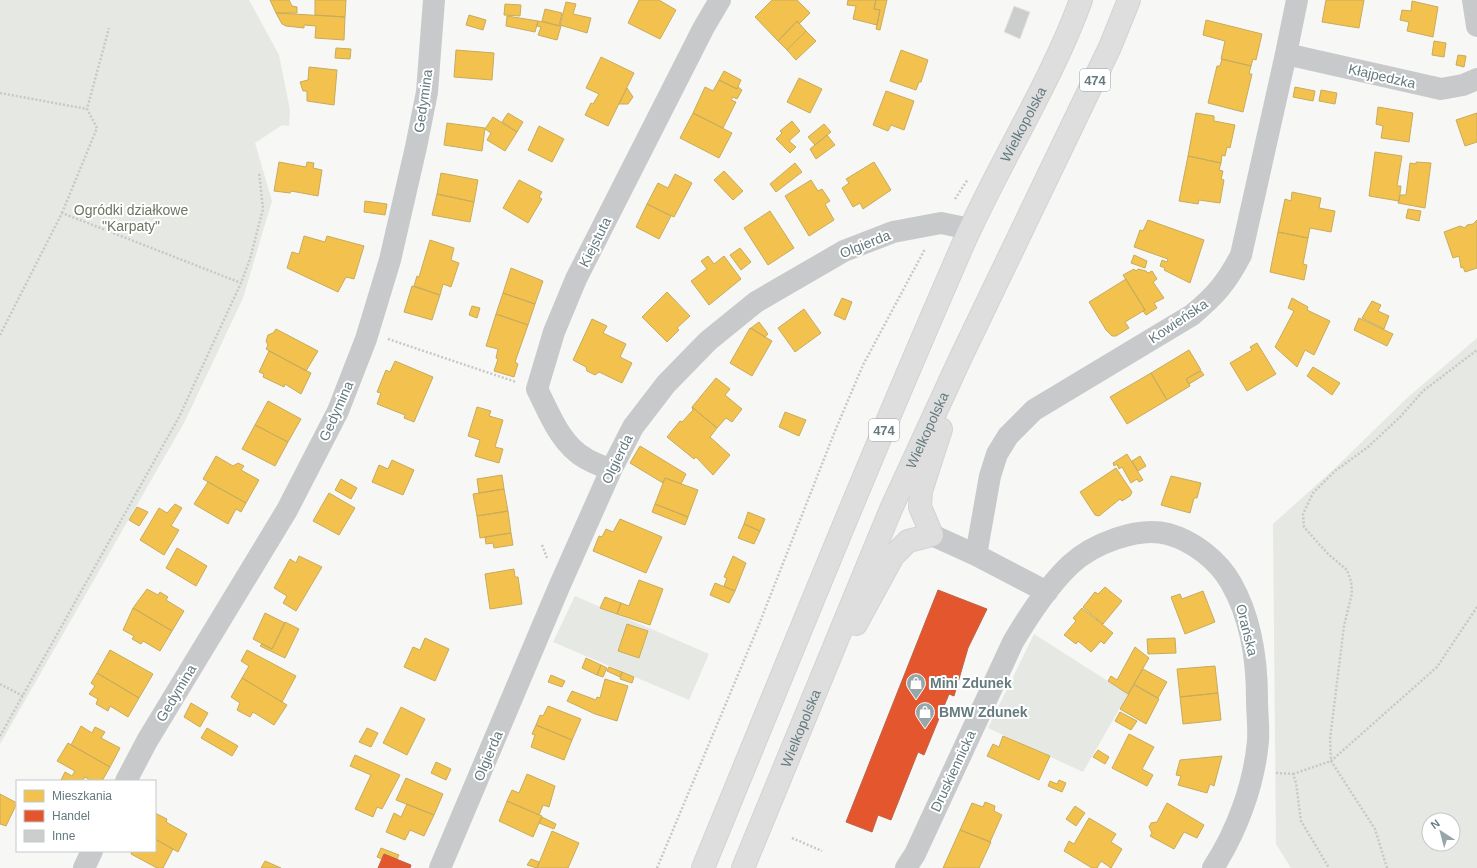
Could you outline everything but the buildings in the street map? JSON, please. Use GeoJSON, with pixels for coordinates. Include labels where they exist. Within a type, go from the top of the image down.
{"type":"FeatureCollection","features":[{"type":"Feature","properties":{"kind":"main road","name":"Wielkopolska"},"geometry":{"type":"LineString","coordinates":[[703,868],[920,342],[970,229],[1067,37],[1081,0]]}},
{"type":"Feature","properties":{"kind":"main road","name":"Wielkopolska"},"geometry":{"type":"LineString","coordinates":[[743,868],[891,509],[960,359],[1110,48],[1129,0]]}},
{"type":"Feature","properties":{"kind":"main road"},"geometry":{"type":"LineString","coordinates":[[817,688],[865,610],[893,556],[908,541],[932,535],[920,507],[921,491],[944,420],[960,359]]}},
{"type":"Feature","properties":{"kind":"street","name":"Gedymina"},"geometry":{"type":"LineString","coordinates":[[127,780],[147,741],[287,510],[338,412],[366,339],[390,260],[427,92],[434,0]]}},
{"type":"Feature","properties":{"kind":"street","name":"Kiejstuta"},"geometry":{"type":"LineString","coordinates":[[537,389],[554,332],[576,279],[704,27],[720,0]]}},
{"type":"Feature","properties":{"kind":"street","name":"Kowieńska"},"geometry":{"type":"LineString","coordinates":[[976,555],[990,476],[997,454],[1008,436],[1034,410],[1192,315],[1214,298],[1229,278],[1241,255],[1297,0]]}},
{"type":"Feature","properties":{"kind":"street"},"geometry":{"type":"LineString","coordinates":[[1473,0],[1477,26]]}},
{"type":"Feature","properties":{"kind":"street","name":"Kłajpedzka"},"geometry":{"type":"LineString","coordinates":[[1286,54],[1441,89],[1462,85],[1477,79]]}},
{"type":"Feature","properties":{"kind":"street","name":"Olgierda"},"geometry":{"type":"LineString","coordinates":[[440,868],[559,587],[611,470],[633,427],[666,384],[708,342],[756,302],[844,251],[893,232],[941,223],[970,229]]}},
{"type":"Feature","properties":{"kind":"street"},"geometry":{"type":"LineString","coordinates":[[537,389],[562,436],[572,449],[584,458],[611,470]]}},
{"type":"Feature","properties":{"kind":"street","name":"Orańska"},"geometry":{"type":"LineString","coordinates":[[1047,592],[1070,565],[1091,549],[1112,540],[1149,532],[1168,534],[1188,542],[1213,559],[1230,581],[1243,607],[1253,644],[1257,680],[1258,741],[1252,772],[1240,814],[1226,848],[1213,868]]}},
{"type":"Feature","properties":{"kind":"street"},"geometry":{"type":"LineString","coordinates":[[932,535],[976,555],[1047,592]]}},
{"type":"Feature","properties":{"kind":"street","name":"Druskiennicka"},"geometry":{"type":"LineString","coordinates":[[906,868],[915,854],[1013,642],[1027,618],[1047,592]]}},
{"type":"Feature","properties":{"kind":"street"},"geometry":{"type":"LineString","coordinates":[[84,868],[92,852]]}},
{"type":"Feature","properties":{"kind":"path"},"geometry":{"type":"LineString","coordinates":[[0,335],[62,213],[98,128],[87,108],[109,28]]}},
{"type":"Feature","properties":{"kind":"path"},"geometry":{"type":"LineString","coordinates":[[0,93],[87,108]]}},
{"type":"Feature","properties":{"kind":"path"},"geometry":{"type":"LineString","coordinates":[[0,736],[179,418],[241,283],[250,259],[263,209],[259,172]]}},
{"type":"Feature","properties":{"kind":"path"},"geometry":{"type":"LineString","coordinates":[[62,213],[241,283]]}},
{"type":"Feature","properties":{"kind":"path"},"geometry":{"type":"LineString","coordinates":[[657,868],[758,627],[832,438],[863,365],[927,247]]}},
{"type":"Feature","properties":{"kind":"path"},"geometry":{"type":"LineString","coordinates":[[366,339],[384,338],[537,389]]}},
{"type":"Feature","properties":{"kind":"path"},"geometry":{"type":"LineString","coordinates":[[1387,868],[1375,829],[1331,761],[1330,739],[1344,626],[1352,593],[1351,582],[1347,570],[1328,554],[1304,527],[1303,514],[1313,493],[1335,472],[1368,447],[1400,417],[1423,391],[1477,350]]}},
{"type":"Feature","properties":{"kind":"path"},"geometry":{"type":"LineString","coordinates":[[1252,772],[1292,774],[1331,761],[1437,667],[1477,607]]}},
{"type":"Feature","properties":{"kind":"path"},"geometry":{"type":"LineString","coordinates":[[0,684],[23,696]]}},
{"type":"Feature","properties":{"kind":"path"},"geometry":{"type":"LineString","coordinates":[[1292,774],[1296,783],[1302,821],[1329,868]]}},
{"type":"Feature","properties":{"kind":"path"},"geometry":{"type":"LineString","coordinates":[[792,838],[822,851]]}},
{"type":"Feature","properties":{"kind":"green space","name":"Ogródki działkowe \"Karpaty\""},"geometry":{"type":"Polygon","coordinates":[[[0,0],[249,0],[279,55],[290,110],[289,126],[282,125],[255,143],[272,201],[243,298],[185,421],[0,744],[0,0]]]}},
{"type":"Feature","properties":{"kind":"green space"},"geometry":{"type":"Polygon","coordinates":[[[1477,338],[1477,868],[1291,868],[1276,844],[1273,524],[1333,470],[1407,398],[1477,338]]]}},
{"type":"Feature","properties":{"kind":"green space"},"geometry":{"type":"Polygon","coordinates":[[[575,596],[709,654],[689,700],[553,642],[575,596]]]}},
{"type":"Feature","properties":{"kind":"green space"},"geometry":{"type":"Polygon","coordinates":[[[1034,634],[1128,694],[1083,772],[988,728],[1034,634]]]}},
{"type":"Feature","properties":{"kind":"place","name":"Mini Zdunek"},"geometry":{"type":"Point","coordinates":[916,700]}},
{"type":"Feature","properties":{"kind":"place","name":"BMW Zdunek"},"geometry":{"type":"Point","coordinates":[925,729]}}]}
